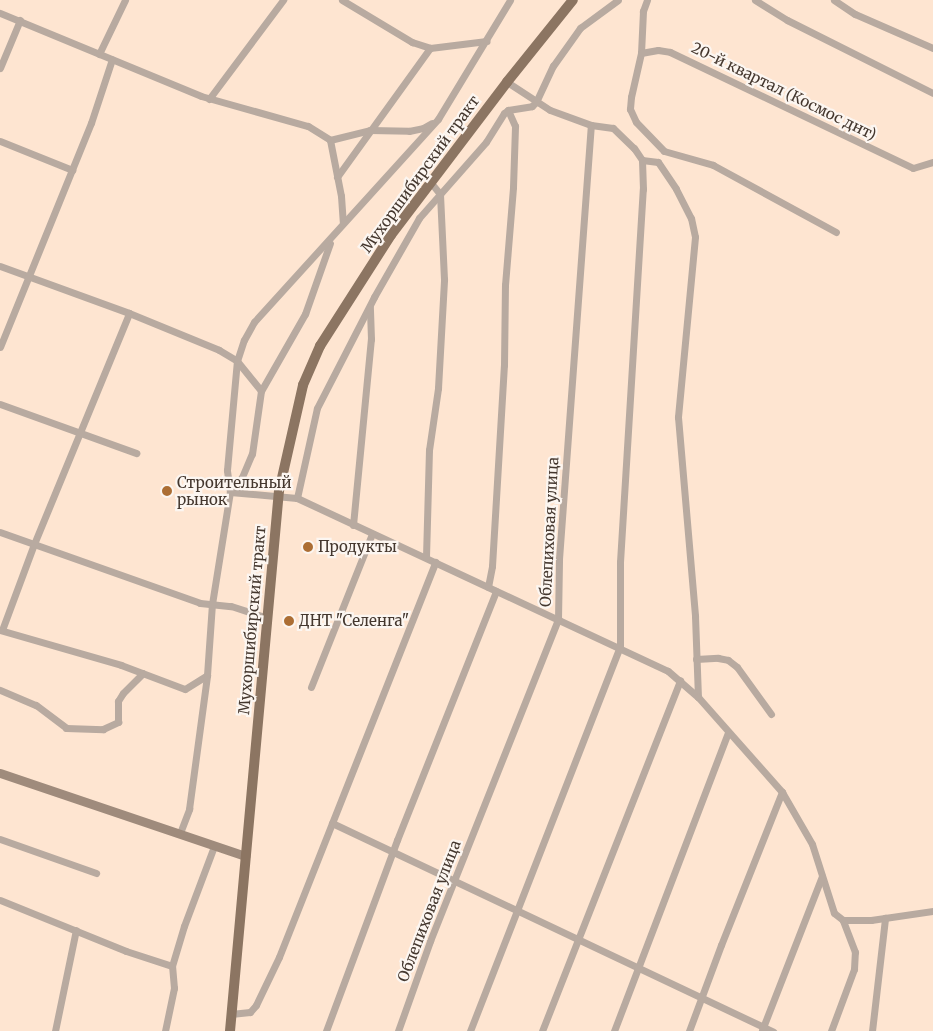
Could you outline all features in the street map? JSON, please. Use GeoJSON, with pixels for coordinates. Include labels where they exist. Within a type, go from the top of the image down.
{"type":"FeatureCollection","features":[{"type":"Feature","properties":{"kind":"main road","name":"Мухоршибирский тракт"},"geometry":{"type":"LineString","coordinates":[[230,1031],[278,496],[303,385],[320,346],[391,235],[507,82],[573,0]]}},
{"type":"Feature","properties":{"kind":"street"},"geometry":{"type":"LineString","coordinates":[[99,54],[125,0]]}},
{"type":"Feature","properties":{"kind":"street"},"geometry":{"type":"LineString","coordinates":[[209,99],[283,0]]}},
{"type":"Feature","properties":{"kind":"street"},"geometry":{"type":"LineString","coordinates":[[342,0],[412,42],[430,48],[487,41]]}},
{"type":"Feature","properties":{"kind":"street"},"geometry":{"type":"LineString","coordinates":[[180,833],[190,809],[207,675],[212,604],[230,492],[227,470],[237,360],[254,322],[438,119],[487,41],[510,0]]}},
{"type":"Feature","properties":{"kind":"street"},"geometry":{"type":"LineString","coordinates":[[297,498],[317,408],[418,218],[486,142],[500,118],[508,110],[532,106],[536,102],[553,66],[580,28],[618,0]]}},
{"type":"Feature","properties":{"kind":"street"},"geometry":{"type":"LineString","coordinates":[[647,0],[643,11],[641,53],[630,109],[636,122],[664,151],[713,165],[836,232]]}},
{"type":"Feature","properties":{"kind":"street"},"geometry":{"type":"LineString","coordinates":[[755,0],[787,20],[933,93]]}},
{"type":"Feature","properties":{"kind":"street"},"geometry":{"type":"LineString","coordinates":[[834,0],[855,14],[933,48]]}},
{"type":"Feature","properties":{"kind":"street"},"geometry":{"type":"LineString","coordinates":[[0,13],[209,99],[308,126],[330,140],[370,130],[423,128],[438,119]]}},
{"type":"Feature","properties":{"kind":"street"},"geometry":{"type":"LineString","coordinates":[[0,68],[20,20]]}},
{"type":"Feature","properties":{"kind":"street"},"geometry":{"type":"LineString","coordinates":[[337,177],[430,48]]}},
{"type":"Feature","properties":{"kind":"street","name":"20-й квартал (Космос днт)"},"geometry":{"type":"LineString","coordinates":[[641,53],[658,50],[670,52],[913,168],[933,162]]}},
{"type":"Feature","properties":{"kind":"street"},"geometry":{"type":"LineString","coordinates":[[0,347],[72,170],[112,59]]}},
{"type":"Feature","properties":{"kind":"street"},"geometry":{"type":"LineString","coordinates":[[470,1031],[620,647],[620,562],[643,189],[642,160],[634,148],[613,128],[591,125],[536,102],[507,82]]}},
{"type":"Feature","properties":{"kind":"street"},"geometry":{"type":"LineString","coordinates":[[488,587],[492,566],[504,365],[505,285],[513,178],[515,126],[508,110]]}},
{"type":"Feature","properties":{"kind":"street","name":"Облепиховая улица"},"geometry":{"type":"LineString","coordinates":[[398,1031],[454,881],[558,619],[560,549],[591,125]]}},
{"type":"Feature","properties":{"kind":"street"},"geometry":{"type":"LineString","coordinates":[[330,140],[343,222]]}},
{"type":"Feature","properties":{"kind":"street"},"geometry":{"type":"LineString","coordinates":[[0,141],[72,170]]}},
{"type":"Feature","properties":{"kind":"street"},"geometry":{"type":"LineString","coordinates":[[658,162],[664,151]]}},
{"type":"Feature","properties":{"kind":"street"},"geometry":{"type":"LineString","coordinates":[[642,160],[658,162]]}},
{"type":"Feature","properties":{"kind":"street"},"geometry":{"type":"LineString","coordinates":[[658,162],[688,211],[695,237],[678,417],[698,698]]}},
{"type":"Feature","properties":{"kind":"street"},"geometry":{"type":"LineString","coordinates":[[426,558],[430,450],[438,388],[444,279],[440,194],[431,183]]}},
{"type":"Feature","properties":{"kind":"street"},"geometry":{"type":"LineString","coordinates":[[230,492],[242,477],[252,454],[261,391],[305,314],[331,239]]}},
{"type":"Feature","properties":{"kind":"street"},"geometry":{"type":"LineString","coordinates":[[0,266],[129,313],[219,350],[237,360],[261,391]]}},
{"type":"Feature","properties":{"kind":"street"},"geometry":{"type":"LineString","coordinates":[[353,525],[370,339],[370,307]]}},
{"type":"Feature","properties":{"kind":"street"},"geometry":{"type":"LineString","coordinates":[[129,313],[34,544],[1,630],[66,648],[185,688],[207,675]]}},
{"type":"Feature","properties":{"kind":"street"},"geometry":{"type":"LineString","coordinates":[[0,404],[136,453]]}},
{"type":"Feature","properties":{"kind":"street"},"geometry":{"type":"LineString","coordinates":[[230,492],[297,498],[496,592],[620,647],[668,671],[680,680],[782,792],[812,844],[834,913],[843,920],[855,952],[854,969],[831,1031]]}},
{"type":"Feature","properties":{"kind":"street"},"geometry":{"type":"LineString","coordinates":[[0,532],[200,603],[231,606],[267,618]]}},
{"type":"Feature","properties":{"kind":"street"},"geometry":{"type":"LineString","coordinates":[[311,687],[372,534]]}},
{"type":"Feature","properties":{"kind":"street"},"geometry":{"type":"LineString","coordinates":[[231,1014],[250,1012],[256,1006],[279,957],[434,562]]}},
{"type":"Feature","properties":{"kind":"street"},"geometry":{"type":"LineString","coordinates":[[326,1031],[393,851],[496,592]]}},
{"type":"Feature","properties":{"kind":"street"},"geometry":{"type":"LineString","coordinates":[[696,659],[718,658],[728,660],[737,666],[771,714]]}},
{"type":"Feature","properties":{"kind":"street"},"geometry":{"type":"LineString","coordinates":[[0,690],[36,706],[66,728],[104,729],[118,722],[118,701],[143,673]]}},
{"type":"Feature","properties":{"kind":"street"},"geometry":{"type":"LineString","coordinates":[[542,1031],[680,680]]}},
{"type":"Feature","properties":{"kind":"street"},"geometry":{"type":"LineString","coordinates":[[614,1031],[728,733]]}},
{"type":"Feature","properties":{"kind":"street"},"geometry":{"type":"LineString","coordinates":[[0,773],[245,856]]}},
{"type":"Feature","properties":{"kind":"street"},"geometry":{"type":"LineString","coordinates":[[690,1031],[721,945],[782,792]]}},
{"type":"Feature","properties":{"kind":"street"},"geometry":{"type":"LineString","coordinates":[[332,823],[578,940],[639,966],[762,1029],[773,1031]]}},
{"type":"Feature","properties":{"kind":"street"},"geometry":{"type":"LineString","coordinates":[[0,839],[96,873]]}},
{"type":"Feature","properties":{"kind":"street"},"geometry":{"type":"LineString","coordinates":[[165,1031],[174,988],[172,966],[184,926],[214,846]]}},
{"type":"Feature","properties":{"kind":"street"},"geometry":{"type":"LineString","coordinates":[[762,1029],[822,876]]}},
{"type":"Feature","properties":{"kind":"street"},"geometry":{"type":"LineString","coordinates":[[0,900],[126,950],[172,966]]}},
{"type":"Feature","properties":{"kind":"street"},"geometry":{"type":"LineString","coordinates":[[843,920],[885,918],[933,912]]}},
{"type":"Feature","properties":{"kind":"street"},"geometry":{"type":"LineString","coordinates":[[872,1031],[885,918]]}},
{"type":"Feature","properties":{"kind":"street"},"geometry":{"type":"LineString","coordinates":[[55,1031],[76,930]]}},
{"type":"Feature","properties":{"kind":"place","name":"Строительный рынок"},"geometry":{"type":"Point","coordinates":[167,491]}},
{"type":"Feature","properties":{"kind":"place","name":"Продукты"},"geometry":{"type":"Point","coordinates":[308,547]}},
{"type":"Feature","properties":{"kind":"place","name":"ДНТ \"Селенга\""},"geometry":{"type":"Point","coordinates":[289,621]}}]}
